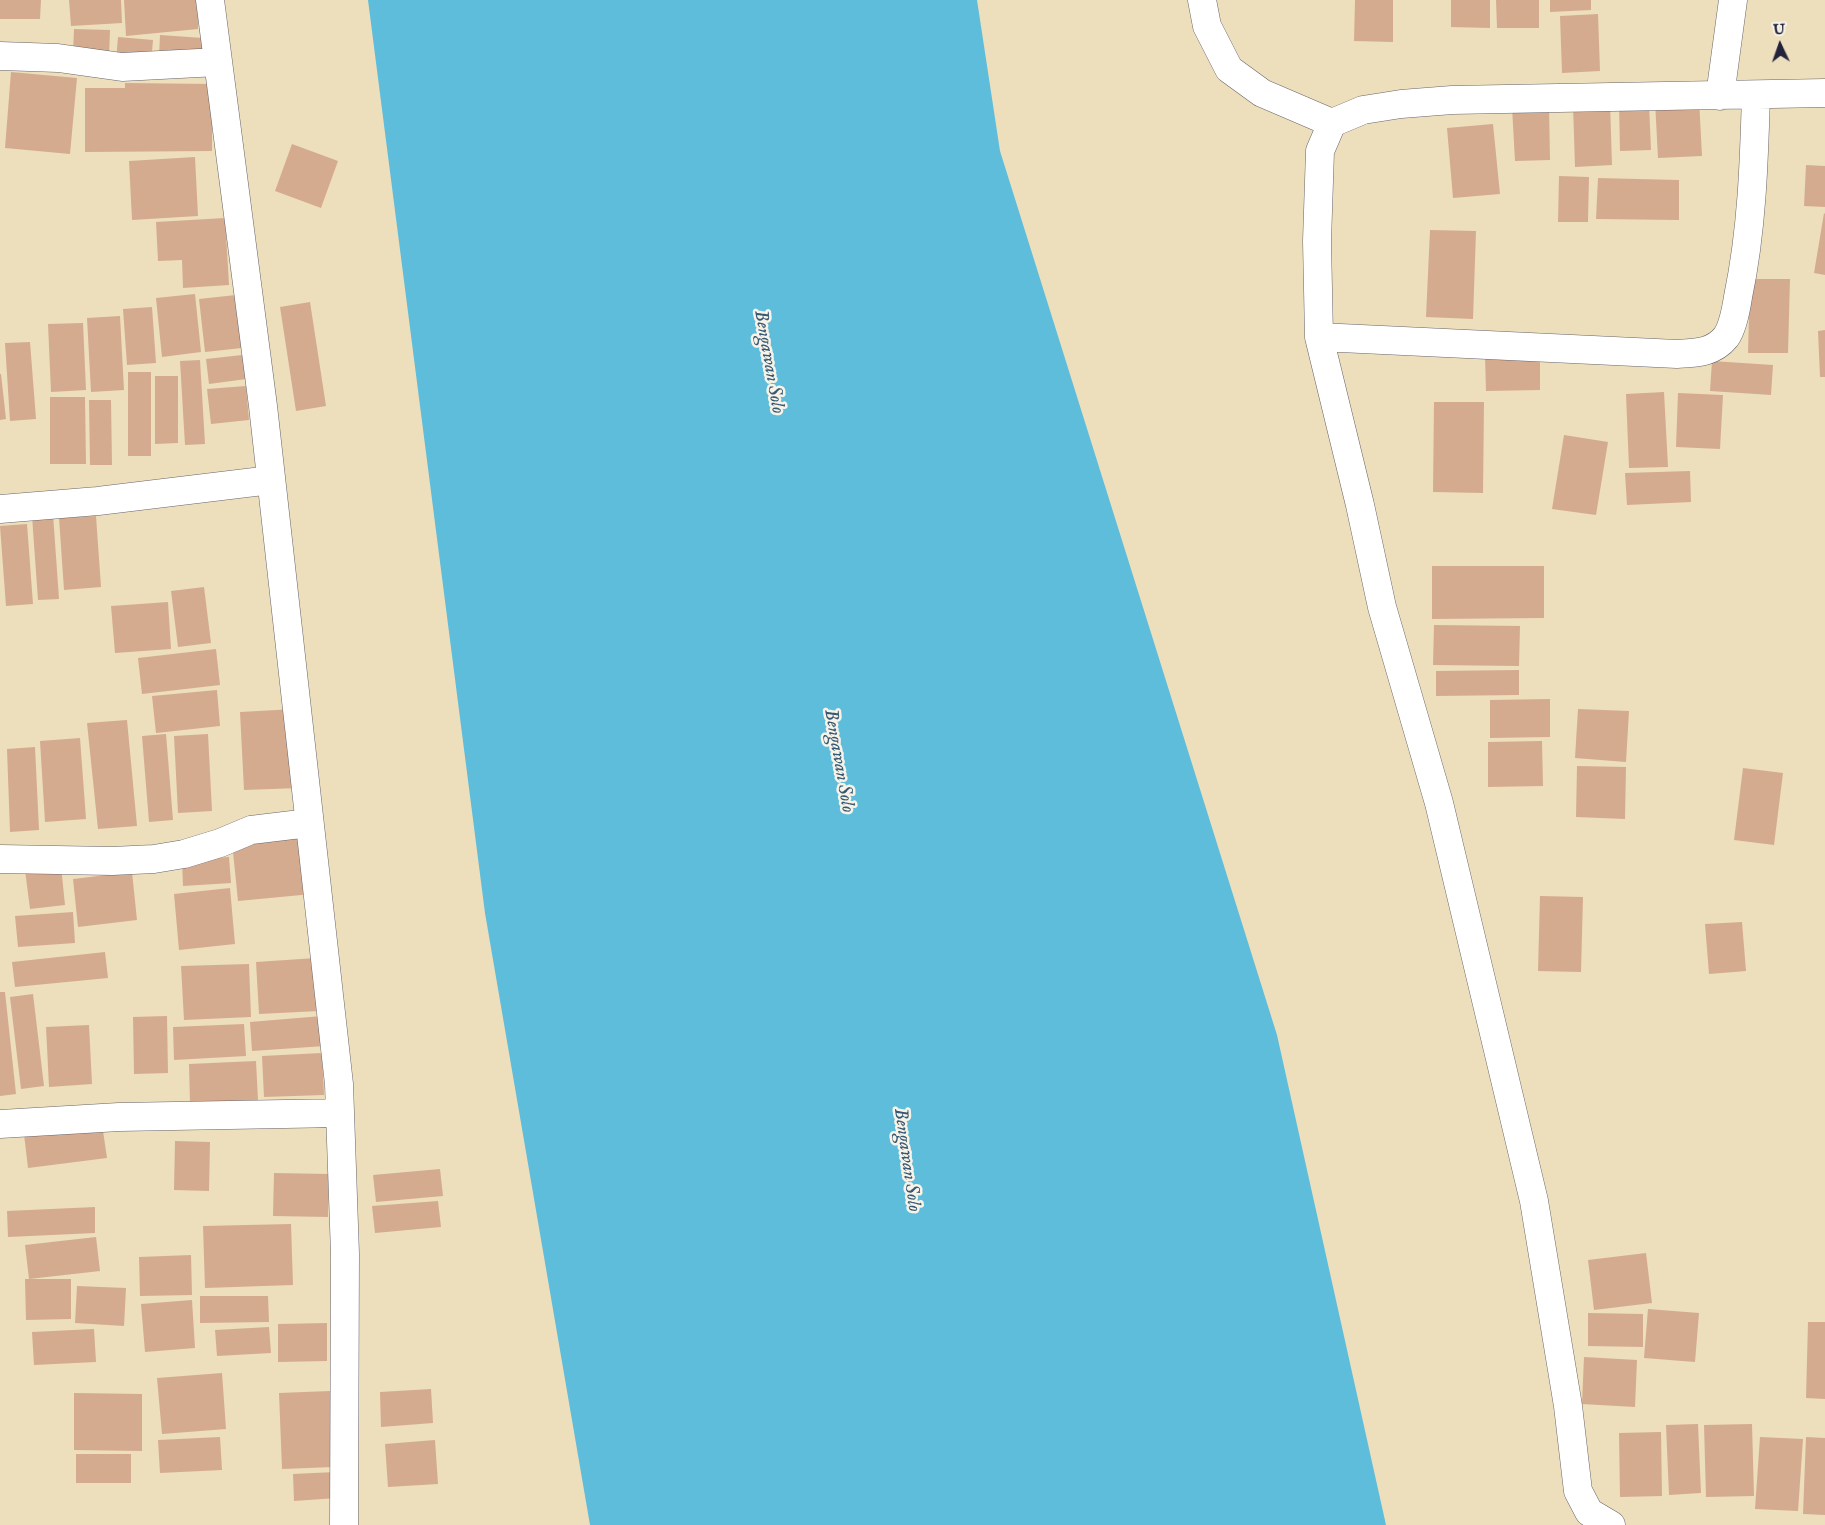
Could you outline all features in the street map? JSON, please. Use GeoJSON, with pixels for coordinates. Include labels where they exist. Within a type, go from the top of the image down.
{"type":"FeatureCollection","features":[{"type":"Feature","properties":{"kind":"street"},"geometry":{"type":"LineString","coordinates":[[210,0],[262,396],[308,822],[339,1084],[344,1254],[344,1525]]}},
{"type":"Feature","properties":{"kind":"street"},"geometry":{"type":"LineString","coordinates":[[1202,0],[1207,26],[1230,68],[1262,93],[1332,123]]}},
{"type":"Feature","properties":{"kind":"street"},"geometry":{"type":"LineString","coordinates":[[1720,96],[1733,0]]}},
{"type":"Feature","properties":{"kind":"street"},"geometry":{"type":"LineString","coordinates":[[0,56],[58,58],[122,68],[218,62]]}},
{"type":"Feature","properties":{"kind":"street"},"geometry":{"type":"LineString","coordinates":[[1611,1525],[1588,1512],[1578,1491],[1568,1406],[1534,1201],[1439,803],[1382,607],[1360,505],[1319,337],[1317,241],[1320,151],[1332,123],[1363,110],[1402,104],[1452,100],[1825,93]]}},
{"type":"Feature","properties":{"kind":"street"},"geometry":{"type":"LineString","coordinates":[[1319,337],[1677,354],[1703,353],[1716,346],[1727,336],[1735,315],[1742,278],[1753,200],[1756,95]]}},
{"type":"Feature","properties":{"kind":"street"},"geometry":{"type":"LineString","coordinates":[[0,509],[98,501],[271,480]]}},
{"type":"Feature","properties":{"kind":"street"},"geometry":{"type":"LineString","coordinates":[[0,858],[112,861],[154,859],[184,854],[220,843],[251,830],[308,822]]}},
{"type":"Feature","properties":{"kind":"street"},"geometry":{"type":"LineString","coordinates":[[0,1124],[119,1117],[340,1113]]}},
{"type":"Feature","properties":{"kind":"water","name":"Bengawan Solo"},"geometry":{"type":"Polygon","coordinates":[[[368,0],[977,0],[1000,151],[1277,1035],[1386,1525],[590,1525],[485,913],[368,0]]]}},
{"type":"Feature","properties":{"kind":"building"},"geometry":{"type":"Polygon","coordinates":[[[0,0],[41,0],[40,19],[0,19],[0,0]]]}},
{"type":"Feature","properties":{"kind":"building"},"geometry":{"type":"Polygon","coordinates":[[[69,0],[121,0],[122,23],[71,26],[69,0]]]}},
{"type":"Feature","properties":{"kind":"building"},"geometry":{"type":"Polygon","coordinates":[[[124,0],[198,0],[198,29],[126,36],[124,0]]]}},
{"type":"Feature","properties":{"kind":"building"},"geometry":{"type":"Polygon","coordinates":[[[1355,0],[1393,0],[1393,42],[1354,41],[1355,0]]]}},
{"type":"Feature","properties":{"kind":"building"},"geometry":{"type":"Polygon","coordinates":[[[1451,0],[1490,0],[1490,28],[1451,27],[1451,0]]]}},
{"type":"Feature","properties":{"kind":"building"},"geometry":{"type":"Polygon","coordinates":[[[1496,0],[1539,0],[1539,28],[1497,28],[1496,0]]]}},
{"type":"Feature","properties":{"kind":"building"},"geometry":{"type":"Polygon","coordinates":[[[1550,0],[1591,0],[1591,10],[1550,12],[1550,0]]]}},
{"type":"Feature","properties":{"kind":"building"},"geometry":{"type":"Polygon","coordinates":[[[1598,14],[1600,71],[1562,73],[1560,16],[1598,14]]]}},
{"type":"Feature","properties":{"kind":"building"},"geometry":{"type":"Polygon","coordinates":[[[74,29],[110,30],[109,56],[73,54],[74,29]]]}},
{"type":"Feature","properties":{"kind":"building"},"geometry":{"type":"Polygon","coordinates":[[[160,35],[203,38],[202,61],[159,57],[160,35]]]}},
{"type":"Feature","properties":{"kind":"building"},"geometry":{"type":"Polygon","coordinates":[[[118,37],[153,40],[151,64],[116,61],[118,37]]]}},
{"type":"Feature","properties":{"kind":"building"},"geometry":{"type":"Polygon","coordinates":[[[11,72],[77,78],[70,154],[5,148],[11,72]]]}},
{"type":"Feature","properties":{"kind":"building"},"geometry":{"type":"Polygon","coordinates":[[[125,83],[212,84],[212,151],[85,152],[85,88],[125,88],[125,83]]]}},
{"type":"Feature","properties":{"kind":"building"},"geometry":{"type":"Polygon","coordinates":[[[1699,99],[1702,156],[1658,158],[1655,101],[1699,99]]]}},
{"type":"Feature","properties":{"kind":"building"},"geometry":{"type":"Polygon","coordinates":[[[1610,103],[1612,165],[1575,167],[1573,105],[1610,103]]]}},
{"type":"Feature","properties":{"kind":"building"},"geometry":{"type":"Polygon","coordinates":[[[1619,103],[1649,103],[1651,150],[1620,151],[1619,103]]]}},
{"type":"Feature","properties":{"kind":"building"},"geometry":{"type":"Polygon","coordinates":[[[1549,106],[1550,160],[1515,161],[1512,107],[1549,106]]]}},
{"type":"Feature","properties":{"kind":"building"},"geometry":{"type":"Polygon","coordinates":[[[1493,124],[1500,194],[1453,198],[1447,128],[1493,124]]]}},
{"type":"Feature","properties":{"kind":"building"},"geometry":{"type":"Polygon","coordinates":[[[292,144],[338,161],[321,208],[275,191],[292,144]]]}},
{"type":"Feature","properties":{"kind":"building"},"geometry":{"type":"Polygon","coordinates":[[[195,157],[198,216],[132,220],[129,161],[195,157]]]}},
{"type":"Feature","properties":{"kind":"building"},"geometry":{"type":"Polygon","coordinates":[[[1806,165],[1825,166],[1825,207],[1804,206],[1806,165]]]}},
{"type":"Feature","properties":{"kind":"building"},"geometry":{"type":"Polygon","coordinates":[[[1559,176],[1589,177],[1588,222],[1558,222],[1559,176]]]}},
{"type":"Feature","properties":{"kind":"building"},"geometry":{"type":"Polygon","coordinates":[[[1598,178],[1679,180],[1679,220],[1596,219],[1598,178]]]}},
{"type":"Feature","properties":{"kind":"building"},"geometry":{"type":"Polygon","coordinates":[[[1825,214],[1825,275],[1814,273],[1825,214]]]}},
{"type":"Feature","properties":{"kind":"building"},"geometry":{"type":"Polygon","coordinates":[[[225,218],[229,285],[183,288],[182,260],[158,261],[156,222],[225,218]]]}},
{"type":"Feature","properties":{"kind":"building"},"geometry":{"type":"Polygon","coordinates":[[[1430,230],[1476,231],[1473,319],[1426,317],[1430,230]]]}},
{"type":"Feature","properties":{"kind":"building"},"geometry":{"type":"Polygon","coordinates":[[[1750,279],[1790,279],[1788,353],[1748,353],[1750,279]]]}},
{"type":"Feature","properties":{"kind":"building"},"geometry":{"type":"Polygon","coordinates":[[[195,294],[201,352],[162,357],[156,298],[195,294]]]}},
{"type":"Feature","properties":{"kind":"building"},"geometry":{"type":"Polygon","coordinates":[[[245,294],[251,347],[205,352],[199,299],[245,294]]]}},
{"type":"Feature","properties":{"kind":"building"},"geometry":{"type":"Polygon","coordinates":[[[310,302],[326,406],[296,411],[280,307],[310,302]]]}},
{"type":"Feature","properties":{"kind":"building"},"geometry":{"type":"Polygon","coordinates":[[[152,307],[156,363],[127,365],[123,309],[152,307]]]}},
{"type":"Feature","properties":{"kind":"building"},"geometry":{"type":"Polygon","coordinates":[[[120,316],[124,390],[91,392],[87,318],[120,316]]]}},
{"type":"Feature","properties":{"kind":"building"},"geometry":{"type":"Polygon","coordinates":[[[83,323],[86,390],[51,392],[48,324],[83,323]]]}},
{"type":"Feature","properties":{"kind":"building"},"geometry":{"type":"Polygon","coordinates":[[[1825,330],[1825,377],[1820,377],[1818,331],[1825,330]]]}},
{"type":"Feature","properties":{"kind":"building"},"geometry":{"type":"Polygon","coordinates":[[[30,342],[36,419],[10,421],[5,343],[30,342]]]}},
{"type":"Feature","properties":{"kind":"building"},"geometry":{"type":"Polygon","coordinates":[[[251,354],[254,378],[209,384],[206,359],[251,354]]]}},
{"type":"Feature","properties":{"kind":"building"},"geometry":{"type":"Polygon","coordinates":[[[1540,354],[1540,390],[1486,391],[1485,355],[1540,354]]]}},
{"type":"Feature","properties":{"kind":"building"},"geometry":{"type":"Polygon","coordinates":[[[200,360],[205,444],[185,445],[180,361],[200,360]]]}},
{"type":"Feature","properties":{"kind":"building"},"geometry":{"type":"Polygon","coordinates":[[[1712,361],[1773,365],[1771,395],[1710,391],[1712,361]]]}},
{"type":"Feature","properties":{"kind":"building"},"geometry":{"type":"Polygon","coordinates":[[[128,372],[151,372],[151,456],[128,456],[128,372]]]}},
{"type":"Feature","properties":{"kind":"building"},"geometry":{"type":"Polygon","coordinates":[[[0,374],[6,419],[0,420],[0,374]]]}},
{"type":"Feature","properties":{"kind":"building"},"geometry":{"type":"Polygon","coordinates":[[[155,376],[178,376],[178,443],[155,444],[155,376]]]}},
{"type":"Feature","properties":{"kind":"building"},"geometry":{"type":"Polygon","coordinates":[[[246,386],[249,420],[211,424],[207,389],[246,386]]]}},
{"type":"Feature","properties":{"kind":"building"},"geometry":{"type":"Polygon","coordinates":[[[1664,392],[1668,467],[1629,468],[1626,394],[1664,392]]]}},
{"type":"Feature","properties":{"kind":"building"},"geometry":{"type":"Polygon","coordinates":[[[1678,393],[1723,395],[1720,449],[1676,447],[1678,393]]]}},
{"type":"Feature","properties":{"kind":"building"},"geometry":{"type":"Polygon","coordinates":[[[50,397],[85,397],[86,464],[50,464],[50,397]]]}},
{"type":"Feature","properties":{"kind":"building"},"geometry":{"type":"Polygon","coordinates":[[[89,400],[111,400],[112,465],[90,465],[89,400]]]}},
{"type":"Feature","properties":{"kind":"building"},"geometry":{"type":"Polygon","coordinates":[[[1434,402],[1484,402],[1483,493],[1433,492],[1434,402]]]}},
{"type":"Feature","properties":{"kind":"building"},"geometry":{"type":"Polygon","coordinates":[[[1564,435],[1608,442],[1596,515],[1552,509],[1564,435]]]}},
{"type":"Feature","properties":{"kind":"building"},"geometry":{"type":"Polygon","coordinates":[[[1690,471],[1691,502],[1627,505],[1625,473],[1690,471]]]}},
{"type":"Feature","properties":{"kind":"building"},"geometry":{"type":"Polygon","coordinates":[[[53,514],[59,599],[38,600],[32,516],[53,514]]]}},
{"type":"Feature","properties":{"kind":"building"},"geometry":{"type":"Polygon","coordinates":[[[96,516],[101,587],[64,590],[59,518],[96,516]]]}},
{"type":"Feature","properties":{"kind":"building"},"geometry":{"type":"Polygon","coordinates":[[[27,524],[33,604],[6,606],[0,526],[27,524]]]}},
{"type":"Feature","properties":{"kind":"building"},"geometry":{"type":"Polygon","coordinates":[[[1432,566],[1544,566],[1544,618],[1432,619],[1432,566]]]}},
{"type":"Feature","properties":{"kind":"building"},"geometry":{"type":"Polygon","coordinates":[[[204,587],[211,643],[178,647],[171,591],[204,587]]]}},
{"type":"Feature","properties":{"kind":"building"},"geometry":{"type":"Polygon","coordinates":[[[168,602],[171,649],[115,653],[111,606],[168,602]]]}},
{"type":"Feature","properties":{"kind":"building"},"geometry":{"type":"Polygon","coordinates":[[[1434,625],[1520,626],[1519,666],[1433,665],[1434,625]]]}},
{"type":"Feature","properties":{"kind":"building"},"geometry":{"type":"Polygon","coordinates":[[[216,649],[220,685],[142,694],[138,658],[216,649]]]}},
{"type":"Feature","properties":{"kind":"building"},"geometry":{"type":"Polygon","coordinates":[[[1519,670],[1519,695],[1436,696],[1436,671],[1519,670]]]}},
{"type":"Feature","properties":{"kind":"building"},"geometry":{"type":"Polygon","coordinates":[[[217,690],[220,726],[156,733],[152,696],[217,690]]]}},
{"type":"Feature","properties":{"kind":"building"},"geometry":{"type":"Polygon","coordinates":[[[1550,699],[1550,737],[1490,738],[1490,700],[1550,699]]]}},
{"type":"Feature","properties":{"kind":"building"},"geometry":{"type":"Polygon","coordinates":[[[295,709],[299,788],[244,790],[240,712],[295,709]]]}},
{"type":"Feature","properties":{"kind":"building"},"geometry":{"type":"Polygon","coordinates":[[[1578,709],[1629,711],[1626,762],[1575,758],[1578,709]]]}},
{"type":"Feature","properties":{"kind":"building"},"geometry":{"type":"Polygon","coordinates":[[[127,720],[137,826],[98,829],[87,723],[127,720]]]}},
{"type":"Feature","properties":{"kind":"building"},"geometry":{"type":"Polygon","coordinates":[[[166,734],[173,820],[149,822],[142,736],[166,734]]]}},
{"type":"Feature","properties":{"kind":"building"},"geometry":{"type":"Polygon","coordinates":[[[208,734],[212,811],[178,813],[174,736],[208,734]]]}},
{"type":"Feature","properties":{"kind":"building"},"geometry":{"type":"Polygon","coordinates":[[[80,738],[86,819],[45,822],[40,741],[80,738]]]}},
{"type":"Feature","properties":{"kind":"building"},"geometry":{"type":"Polygon","coordinates":[[[1542,741],[1543,786],[1488,787],[1488,742],[1542,741]]]}},
{"type":"Feature","properties":{"kind":"building"},"geometry":{"type":"Polygon","coordinates":[[[35,747],[39,830],[10,832],[7,749],[35,747]]]}},
{"type":"Feature","properties":{"kind":"building"},"geometry":{"type":"Polygon","coordinates":[[[1577,766],[1626,767],[1625,819],[1576,817],[1577,766]]]}},
{"type":"Feature","properties":{"kind":"building"},"geometry":{"type":"Polygon","coordinates":[[[1743,768],[1783,773],[1774,845],[1734,840],[1743,768]]]}},
{"type":"Feature","properties":{"kind":"building"},"geometry":{"type":"Polygon","coordinates":[[[306,835],[312,894],[238,901],[232,842],[306,835]]]}},
{"type":"Feature","properties":{"kind":"building"},"geometry":{"type":"Polygon","coordinates":[[[229,857],[231,883],[183,886],[182,860],[229,857]]]}},
{"type":"Feature","properties":{"kind":"building"},"geometry":{"type":"Polygon","coordinates":[[[61,866],[65,905],[30,909],[25,870],[61,866]]]}},
{"type":"Feature","properties":{"kind":"building"},"geometry":{"type":"Polygon","coordinates":[[[132,872],[137,920],[78,927],[73,879],[132,872]]]}},
{"type":"Feature","properties":{"kind":"building"},"geometry":{"type":"Polygon","coordinates":[[[230,888],[235,944],[179,950],[174,894],[230,888]]]}},
{"type":"Feature","properties":{"kind":"building"},"geometry":{"type":"Polygon","coordinates":[[[1540,896],[1583,897],[1581,972],[1538,971],[1540,896]]]}},
{"type":"Feature","properties":{"kind":"building"},"geometry":{"type":"Polygon","coordinates":[[[73,912],[75,943],[18,947],[15,916],[73,912]]]}},
{"type":"Feature","properties":{"kind":"building"},"geometry":{"type":"Polygon","coordinates":[[[1742,922],[1746,971],[1709,974],[1705,924],[1742,922]]]}},
{"type":"Feature","properties":{"kind":"building"},"geometry":{"type":"Polygon","coordinates":[[[105,952],[108,978],[15,987],[12,962],[105,952]]]}},
{"type":"Feature","properties":{"kind":"building"},"geometry":{"type":"Polygon","coordinates":[[[316,958],[319,1011],[259,1014],[256,962],[316,958]]]}},
{"type":"Feature","properties":{"kind":"building"},"geometry":{"type":"Polygon","coordinates":[[[249,964],[251,1017],[184,1020],[181,966],[249,964]]]}},
{"type":"Feature","properties":{"kind":"building"},"geometry":{"type":"Polygon","coordinates":[[[0,992],[5,992],[16,1094],[0,1096],[0,992]]]}},
{"type":"Feature","properties":{"kind":"building"},"geometry":{"type":"Polygon","coordinates":[[[33,994],[44,1086],[21,1089],[10,997],[33,994]]]}},
{"type":"Feature","properties":{"kind":"building"},"geometry":{"type":"Polygon","coordinates":[[[167,1016],[168,1073],[134,1074],[133,1017],[167,1016]]]}},
{"type":"Feature","properties":{"kind":"building"},"geometry":{"type":"Polygon","coordinates":[[[322,1016],[325,1046],[252,1051],[250,1022],[322,1016]]]}},
{"type":"Feature","properties":{"kind":"building"},"geometry":{"type":"Polygon","coordinates":[[[244,1024],[246,1056],[174,1060],[173,1027],[244,1024]]]}},
{"type":"Feature","properties":{"kind":"building"},"geometry":{"type":"Polygon","coordinates":[[[89,1025],[92,1084],[49,1087],[46,1027],[89,1025]]]}},
{"type":"Feature","properties":{"kind":"building"},"geometry":{"type":"Polygon","coordinates":[[[322,1053],[324,1095],[264,1097],[262,1056],[322,1053]]]}},
{"type":"Feature","properties":{"kind":"building"},"geometry":{"type":"Polygon","coordinates":[[[256,1061],[258,1100],[190,1103],[189,1064],[256,1061]]]}},
{"type":"Feature","properties":{"kind":"building"},"geometry":{"type":"Polygon","coordinates":[[[102,1124],[107,1158],[28,1168],[24,1134],[102,1124]]]}},
{"type":"Feature","properties":{"kind":"building"},"geometry":{"type":"Polygon","coordinates":[[[175,1141],[210,1142],[209,1191],[174,1190],[175,1141]]]}},
{"type":"Feature","properties":{"kind":"building"},"geometry":{"type":"Polygon","coordinates":[[[440,1169],[443,1196],[376,1202],[373,1175],[440,1169]]]}},
{"type":"Feature","properties":{"kind":"building"},"geometry":{"type":"Polygon","coordinates":[[[274,1173],[329,1174],[328,1217],[273,1216],[274,1173]]]}},
{"type":"Feature","properties":{"kind":"building"},"geometry":{"type":"Polygon","coordinates":[[[438,1201],[441,1227],[375,1233],[372,1206],[438,1201]]]}},
{"type":"Feature","properties":{"kind":"building"},"geometry":{"type":"Polygon","coordinates":[[[95,1207],[95,1233],[8,1237],[7,1211],[95,1207]]]}},
{"type":"Feature","properties":{"kind":"building"},"geometry":{"type":"Polygon","coordinates":[[[291,1224],[293,1285],[205,1288],[203,1226],[291,1224]]]}},
{"type":"Feature","properties":{"kind":"building"},"geometry":{"type":"Polygon","coordinates":[[[96,1237],[100,1271],[29,1279],[25,1245],[96,1237]]]}},
{"type":"Feature","properties":{"kind":"building"},"geometry":{"type":"Polygon","coordinates":[[[1646,1253],[1652,1303],[1594,1310],[1588,1260],[1646,1253]]]}},
{"type":"Feature","properties":{"kind":"building"},"geometry":{"type":"Polygon","coordinates":[[[191,1255],[192,1295],[140,1296],[139,1257],[191,1255]]]}},
{"type":"Feature","properties":{"kind":"building"},"geometry":{"type":"Polygon","coordinates":[[[25,1279],[71,1279],[71,1319],[26,1320],[25,1279]]]}},
{"type":"Feature","properties":{"kind":"building"},"geometry":{"type":"Polygon","coordinates":[[[77,1286],[126,1288],[124,1326],[75,1323],[77,1286]]]}},
{"type":"Feature","properties":{"kind":"building"},"geometry":{"type":"Polygon","coordinates":[[[200,1296],[268,1296],[269,1322],[200,1323],[200,1296]]]}},
{"type":"Feature","properties":{"kind":"building"},"geometry":{"type":"Polygon","coordinates":[[[192,1300],[195,1348],[145,1352],[141,1304],[192,1300]]]}},
{"type":"Feature","properties":{"kind":"building"},"geometry":{"type":"Polygon","coordinates":[[[1648,1309],[1699,1313],[1695,1362],[1644,1358],[1648,1309]]]}},
{"type":"Feature","properties":{"kind":"building"},"geometry":{"type":"Polygon","coordinates":[[[1588,1313],[1643,1314],[1643,1347],[1588,1346],[1588,1313]]]}},
{"type":"Feature","properties":{"kind":"building"},"geometry":{"type":"Polygon","coordinates":[[[1808,1322],[1825,1322],[1825,1399],[1806,1398],[1808,1322]]]}},
{"type":"Feature","properties":{"kind":"building"},"geometry":{"type":"Polygon","coordinates":[[[327,1323],[327,1361],[278,1362],[278,1324],[327,1323]]]}},
{"type":"Feature","properties":{"kind":"building"},"geometry":{"type":"Polygon","coordinates":[[[269,1327],[271,1353],[217,1356],[215,1330],[269,1327]]]}},
{"type":"Feature","properties":{"kind":"building"},"geometry":{"type":"Polygon","coordinates":[[[94,1329],[96,1362],[34,1365],[32,1332],[94,1329]]]}},
{"type":"Feature","properties":{"kind":"building"},"geometry":{"type":"Polygon","coordinates":[[[1584,1357],[1637,1360],[1635,1407],[1582,1404],[1584,1357]]]}},
{"type":"Feature","properties":{"kind":"building"},"geometry":{"type":"Polygon","coordinates":[[[222,1373],[226,1429],[162,1434],[157,1378],[222,1373]]]}},
{"type":"Feature","properties":{"kind":"building"},"geometry":{"type":"Polygon","coordinates":[[[431,1389],[433,1423],[381,1427],[380,1392],[431,1389]]]}},
{"type":"Feature","properties":{"kind":"building"},"geometry":{"type":"Polygon","coordinates":[[[330,1391],[333,1467],[282,1469],[279,1393],[330,1391]]]}},
{"type":"Feature","properties":{"kind":"building"},"geometry":{"type":"Polygon","coordinates":[[[74,1393],[142,1394],[142,1451],[74,1450],[74,1393]]]}},
{"type":"Feature","properties":{"kind":"building"},"geometry":{"type":"Polygon","coordinates":[[[1698,1424],[1701,1493],[1669,1495],[1666,1425],[1698,1424]]]}},
{"type":"Feature","properties":{"kind":"building"},"geometry":{"type":"Polygon","coordinates":[[[1752,1424],[1754,1496],[1706,1497],[1704,1425],[1752,1424]]]}},
{"type":"Feature","properties":{"kind":"building"},"geometry":{"type":"Polygon","coordinates":[[[1661,1432],[1662,1496],[1620,1497],[1619,1433],[1661,1432]]]}},
{"type":"Feature","properties":{"kind":"building"},"geometry":{"type":"Polygon","coordinates":[[[220,1437],[222,1470],[160,1473],[158,1440],[220,1437]]]}},
{"type":"Feature","properties":{"kind":"building"},"geometry":{"type":"Polygon","coordinates":[[[1760,1437],[1803,1439],[1798,1511],[1755,1509],[1760,1437]]]}},
{"type":"Feature","properties":{"kind":"building"},"geometry":{"type":"Polygon","coordinates":[[[1806,1437],[1825,1438],[1825,1515],[1803,1514],[1806,1437]]]}},
{"type":"Feature","properties":{"kind":"building"},"geometry":{"type":"Polygon","coordinates":[[[435,1440],[438,1484],[388,1487],[385,1444],[435,1440]]]}},
{"type":"Feature","properties":{"kind":"building"},"geometry":{"type":"Polygon","coordinates":[[[76,1454],[131,1454],[131,1483],[76,1483],[76,1454]]]}},
{"type":"Feature","properties":{"kind":"building"},"geometry":{"type":"Polygon","coordinates":[[[336,1472],[337,1498],[294,1501],[293,1474],[336,1472]]]}}]}
